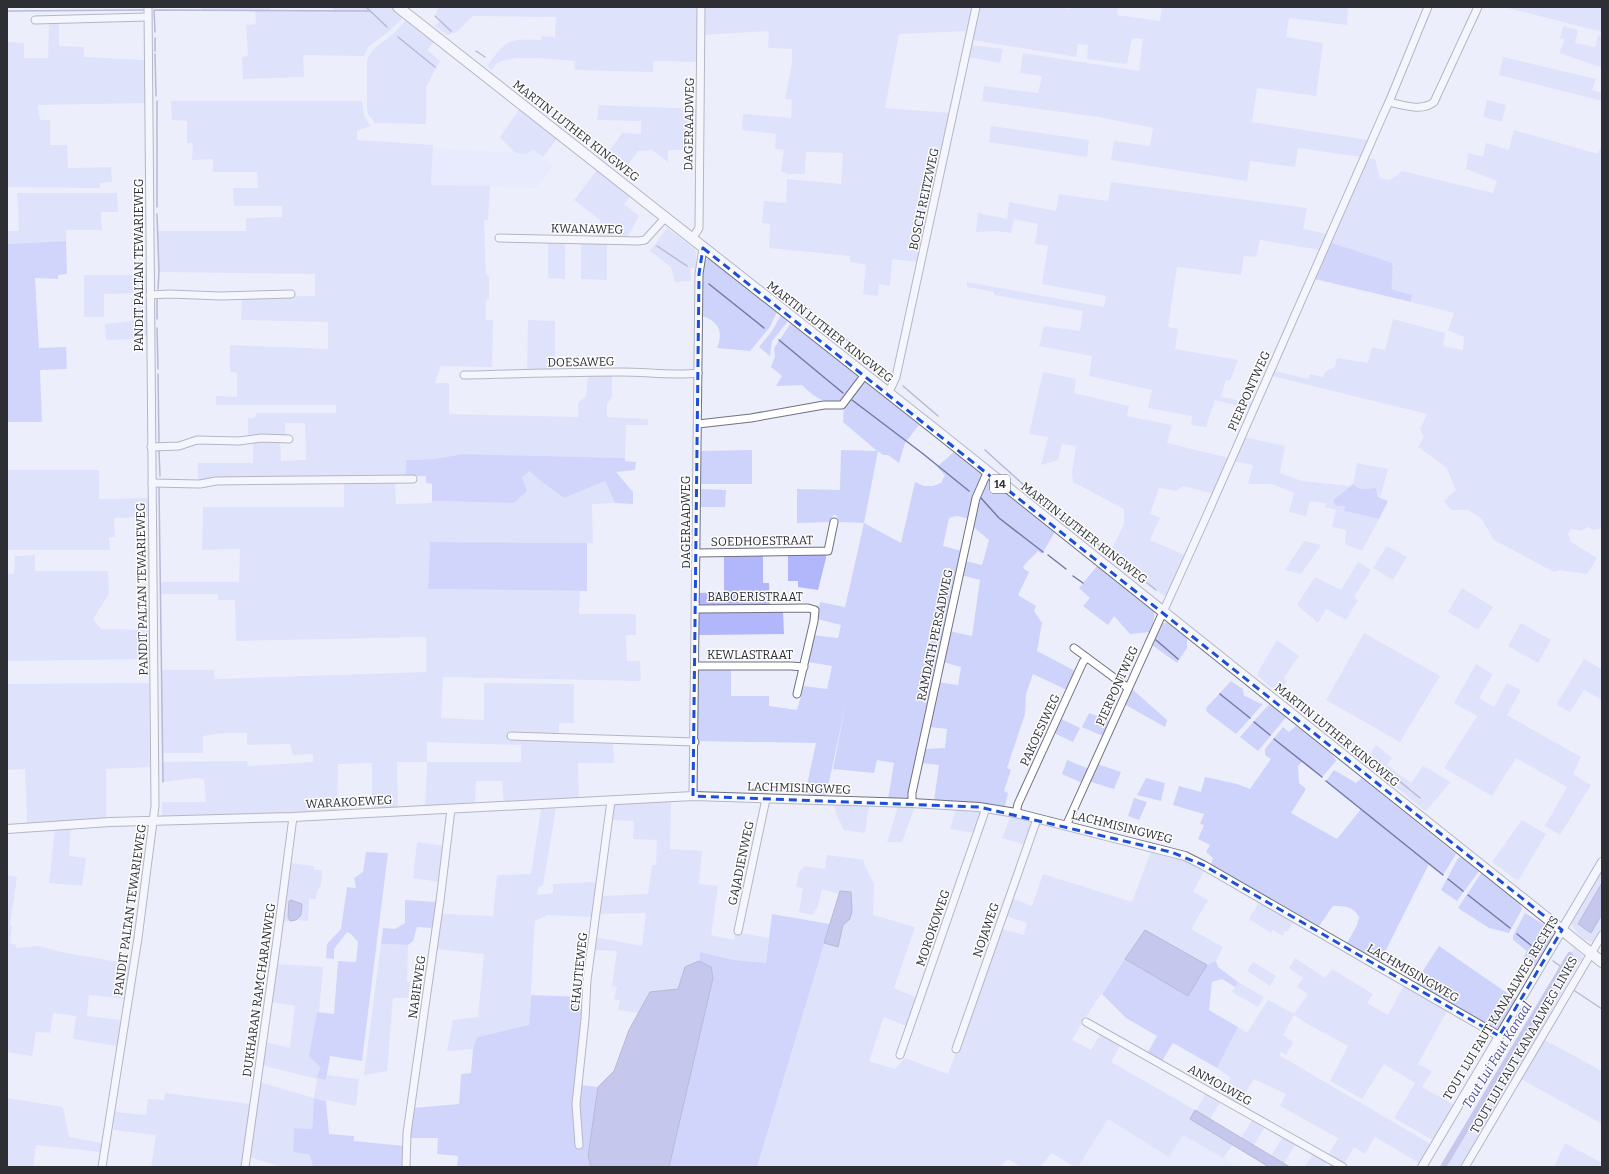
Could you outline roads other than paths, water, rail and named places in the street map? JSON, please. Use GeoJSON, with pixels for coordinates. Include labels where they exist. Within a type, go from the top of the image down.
{"type":"FeatureCollection","features":[{"type":"Feature","properties":{"kind":"main road","name":"MARTIN LUTHER KINGWEG"},"geometry":{"type":"LineString","coordinates":[[398,7],[888,394],[1602,962]]}},
{"type":"Feature","properties":{"kind":"street","name":"PANDIT PALTAN TEWARIEWEG"},"geometry":{"type":"LineString","coordinates":[[102,1167],[138,938],[154,820],[155,798],[148,7]]}},
{"type":"Feature","properties":{"kind":"street","name":"DAGERAADWEG"},"geometry":{"type":"LineString","coordinates":[[692,239],[699,228],[701,7]]}},
{"type":"Feature","properties":{"kind":"street","name":"BOSCH REITZWEG"},"geometry":{"type":"LineString","coordinates":[[888,394],[896,376],[976,7]]}},
{"type":"Feature","properties":{"kind":"street","name":"PIERPONTWEG"},"geometry":{"type":"LineString","coordinates":[[1066,826],[1207,515],[1253,407],[1389,102],[1428,7]]}},
{"type":"Feature","properties":{"kind":"street"},"geometry":{"type":"LineString","coordinates":[[1389,102],[1420,108],[1426,107],[1434,102],[1478,7]]}},
{"type":"Feature","properties":{"kind":"street"},"geometry":{"type":"LineString","coordinates":[[35,20],[147,17]]}},
{"type":"Feature","properties":{"kind":"street","name":"KWANAWEG"},"geometry":{"type":"LineString","coordinates":[[499,238],[639,241],[644,240],[665,218]]}},
{"type":"Feature","properties":{"kind":"street","name":"DAGERAADWEG"},"geometry":{"type":"LineString","coordinates":[[693,796],[695,742],[699,274],[703,248]]}},
{"type":"Feature","properties":{"kind":"street"},"geometry":{"type":"LineString","coordinates":[[150,295],[170,294],[220,296],[291,294]]}},
{"type":"Feature","properties":{"kind":"street","name":"DOESAWEG"},"geometry":{"type":"LineString","coordinates":[[464,375],[598,372],[680,375],[698,373]]}},
{"type":"Feature","properties":{"kind":"street"},"geometry":{"type":"LineString","coordinates":[[698,424],[751,418],[824,405],[842,405],[864,376]]}},
{"type":"Feature","properties":{"kind":"street"},"geometry":{"type":"LineString","coordinates":[[151,447],[179,446],[197,440],[239,441],[261,438],[289,439]]}},
{"type":"Feature","properties":{"kind":"street","name":"RAMDATH PERSADWEG"},"geometry":{"type":"LineString","coordinates":[[912,803],[912,793],[976,498],[987,473]]}},
{"type":"Feature","properties":{"kind":"street"},"geometry":{"type":"LineString","coordinates":[[152,483],[200,484],[216,481],[413,479]]}},
{"type":"Feature","properties":{"kind":"street","name":"SOEDHOESTRAAT"},"geometry":{"type":"LineString","coordinates":[[697,553],[828,551],[834,522]]}},
{"type":"Feature","properties":{"kind":"street","name":"BABOERISTRAAT"},"geometry":{"type":"LineString","coordinates":[[696,609],[808,608],[815,610],[804,667]]}},
{"type":"Feature","properties":{"kind":"street"},"geometry":{"type":"LineString","coordinates":[[1074,648],[1128,688]]}},
{"type":"Feature","properties":{"kind":"street","name":"PAKOESIWEG"},"geometry":{"type":"LineString","coordinates":[[1016,813],[1018,804],[1083,662],[1087,658]]}},
{"type":"Feature","properties":{"kind":"street","name":"KEWLASTRAAT"},"geometry":{"type":"LineString","coordinates":[[695,666],[804,667]]}},
{"type":"Feature","properties":{"kind":"street"},"geometry":{"type":"LineString","coordinates":[[797,694],[804,667]]}},
{"type":"Feature","properties":{"kind":"street"},"geometry":{"type":"LineString","coordinates":[[511,736],[695,742]]}},
{"type":"Feature","properties":{"kind":"street","name":"LACHMISINGWEG"},"geometry":{"type":"LineString","coordinates":[[693,796],[912,803],[986,808],[1016,813],[1185,856],[1499,1036]]}},
{"type":"Feature","properties":{"kind":"street","name":"WARAKOEWEG"},"geometry":{"type":"LineString","coordinates":[[7,829],[154,820],[293,817],[693,796]]}},
{"type":"Feature","properties":{"kind":"street","name":"GAJADIENWEG"},"geometry":{"type":"LineString","coordinates":[[738,931],[766,799]]}},
{"type":"Feature","properties":{"kind":"street","name":"CHAUTIEWEG"},"geometry":{"type":"LineString","coordinates":[[579,1145],[576,1104],[587,980],[611,801]]}},
{"type":"Feature","properties":{"kind":"street","name":"MOROKOWEG"},"geometry":{"type":"LineString","coordinates":[[900,1055],[986,808]]}},
{"type":"Feature","properties":{"kind":"street","name":"NABIEWEG"},"geometry":{"type":"LineString","coordinates":[[406,1167],[407,1134],[440,901],[451,809]]}},
{"type":"Feature","properties":{"kind":"street","name":"DUKHARAN RAMCHARANWEG"},"geometry":{"type":"LineString","coordinates":[[245,1167],[293,817]]}},
{"type":"Feature","properties":{"kind":"street","name":"NOJAWEG"},"geometry":{"type":"LineString","coordinates":[[956,1049],[1037,819]]}},
{"type":"Feature","properties":{"kind":"street","name":"TOUT LUI FAUT KANAALWEG RECHTS"},"geometry":{"type":"LineString","coordinates":[[1422,1167],[1602,862]]}},
{"type":"Feature","properties":{"kind":"street","name":"TOUT LUI FAUT KANAALWEG LINKS"},"geometry":{"type":"LineString","coordinates":[[1465,1167],[1602,934]]}},
{"type":"Feature","properties":{"kind":"street","name":"ANMOLWEG"},"geometry":{"type":"LineString","coordinates":[[1086,1022],[1343,1167]]}},
{"type":"Feature","properties":{"kind":"waterway"},"geometry":{"type":"LineString","coordinates":[[366,7],[387,27]]}},
{"type":"Feature","properties":{"kind":"waterway"},"geometry":{"type":"LineString","coordinates":[[7,11],[143,10]]}},
{"type":"Feature","properties":{"kind":"waterway"},"geometry":{"type":"LineString","coordinates":[[155,32],[154,10],[370,11]]}},
{"type":"Feature","properties":{"kind":"waterway"},"geometry":{"type":"LineString","coordinates":[[435,16],[451,31]]}},
{"type":"Feature","properties":{"kind":"waterway"},"geometry":{"type":"LineString","coordinates":[[398,37],[435,67]]}},
{"type":"Feature","properties":{"kind":"waterway"},"geometry":{"type":"LineString","coordinates":[[155,38],[155,51]]}},
{"type":"Feature","properties":{"kind":"waterway"},"geometry":{"type":"LineString","coordinates":[[476,51],[485,57]]}},
{"type":"Feature","properties":{"kind":"waterway"},"geometry":{"type":"LineString","coordinates":[[155,54],[156,96]]}},
{"type":"Feature","properties":{"kind":"waterway"},"geometry":{"type":"LineString","coordinates":[[157,101],[157,207]]}},
{"type":"Feature","properties":{"kind":"waterway"},"geometry":{"type":"LineString","coordinates":[[605,153],[629,171]]}},
{"type":"Feature","properties":{"kind":"waterway"},"geometry":{"type":"LineString","coordinates":[[157,214],[159,272],[158,289]]}},
{"type":"Feature","properties":{"kind":"waterway"},"geometry":{"type":"LineString","coordinates":[[657,246],[687,266]]}},
{"type":"Feature","properties":{"kind":"waterway"},"geometry":{"type":"LineString","coordinates":[[709,284],[764,328]]}},
{"type":"Feature","properties":{"kind":"waterway"},"geometry":{"type":"LineString","coordinates":[[157,299],[157,319]]}},
{"type":"Feature","properties":{"kind":"waterway"},"geometry":{"type":"LineString","coordinates":[[804,305],[827,324]]}},
{"type":"Feature","properties":{"kind":"waterway"},"geometry":{"type":"LineString","coordinates":[[157,328],[158,369]]}},
{"type":"Feature","properties":{"kind":"waterway"},"geometry":{"type":"LineString","coordinates":[[837,332],[888,375]]}},
{"type":"Feature","properties":{"kind":"waterway"},"geometry":{"type":"LineString","coordinates":[[779,340],[843,393]]}},
{"type":"Feature","properties":{"kind":"waterway"},"geometry":{"type":"LineString","coordinates":[[158,374],[159,442]]}},
{"type":"Feature","properties":{"kind":"waterway"},"geometry":{"type":"LineString","coordinates":[[903,386],[938,416]]}},
{"type":"Feature","properties":{"kind":"waterway"},"geometry":{"type":"LineString","coordinates":[[852,400],[969,491]]}},
{"type":"Feature","properties":{"kind":"waterway"},"geometry":{"type":"LineString","coordinates":[[985,450],[1035,495],[1156,590]]}},
{"type":"Feature","properties":{"kind":"waterway"},"geometry":{"type":"LineString","coordinates":[[159,451],[160,476]]}},
{"type":"Feature","properties":{"kind":"waterway"},"geometry":{"type":"LineString","coordinates":[[159,487],[163,782]]}},
{"type":"Feature","properties":{"kind":"waterway"},"geometry":{"type":"LineString","coordinates":[[981,498],[999,518],[1043,552]]}},
{"type":"Feature","properties":{"kind":"waterway"},"geometry":{"type":"LineString","coordinates":[[1048,555],[1066,569]]}},
{"type":"Feature","properties":{"kind":"waterway"},"geometry":{"type":"LineString","coordinates":[[1073,576],[1083,583]]}},
{"type":"Feature","properties":{"kind":"waterway"},"geometry":{"type":"LineString","coordinates":[[1156,640],[1178,659]]}},
{"type":"Feature","properties":{"kind":"waterway"},"geometry":{"type":"LineString","coordinates":[[1220,694],[1250,718]]}},
{"type":"Feature","properties":{"kind":"waterway"},"geometry":{"type":"LineString","coordinates":[[1320,716],[1420,798]]}},
{"type":"Feature","properties":{"kind":"waterway"},"geometry":{"type":"LineString","coordinates":[[1254,722],[1270,735]]}},
{"type":"Feature","properties":{"kind":"waterway"},"geometry":{"type":"LineString","coordinates":[[1274,739],[1322,777]]}},
{"type":"Feature","properties":{"kind":"waterway"},"geometry":{"type":"LineString","coordinates":[[1326,781],[1443,875]]}},
{"type":"Feature","properties":{"kind":"waterway"},"geometry":{"type":"LineString","coordinates":[[1448,879],[1463,891]]}},
{"type":"Feature","properties":{"kind":"waterway"},"geometry":{"type":"LineString","coordinates":[[1468,895],[1510,928]]}},
{"type":"Feature","properties":{"kind":"waterway"},"geometry":{"type":"LineString","coordinates":[[1517,934],[1537,950]]}},
{"type":"Feature","properties":{"kind":"waterway","name":"Tout Lui Faut Kanaal"},"geometry":{"type":"LineString","coordinates":[[1443,1167],[1570,955]]}},
{"type":"Feature","properties":{"kind":"waterway"},"geometry":{"type":"LineString","coordinates":[[1553,961],[1563,968]]}},
{"type":"Feature","properties":{"kind":"waterway"},"geometry":{"type":"LineString","coordinates":[[1558,977],[1564,981]]}},
{"type":"Feature","properties":{"kind":"waterway"},"geometry":{"type":"LineString","coordinates":[[1575,991],[1602,1009]]}}]}
